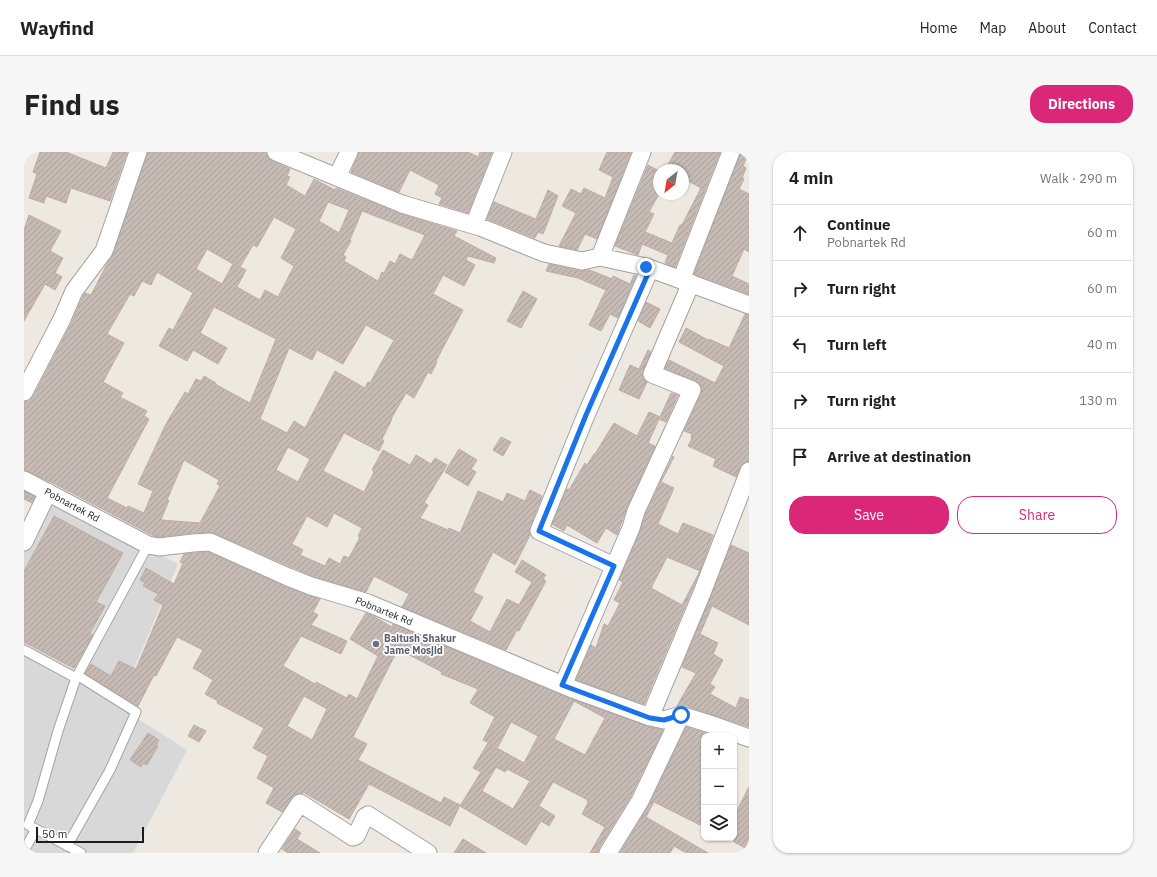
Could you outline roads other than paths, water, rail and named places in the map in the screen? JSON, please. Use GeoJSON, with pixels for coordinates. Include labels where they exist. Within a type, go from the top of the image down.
{"type":"FeatureCollection","features":[{"type":"Feature","properties":{"kind":"street"},"geometry":{"type":"LineString","coordinates":[[24,392],[62,319],[74,291],[104,250],[138,152]]}},
{"type":"Feature","properties":{"kind":"street"},"geometry":{"type":"LineString","coordinates":[[276,152],[402,204],[474,225],[544,253],[582,261],[600,257],[650,269],[749,305]]}},
{"type":"Feature","properties":{"kind":"street"},"geometry":{"type":"LineString","coordinates":[[337,177],[350,152]]}},
{"type":"Feature","properties":{"kind":"street"},"geometry":{"type":"LineString","coordinates":[[474,225],[503,152]]}},
{"type":"Feature","properties":{"kind":"street"},"geometry":{"type":"LineString","coordinates":[[600,257],[642,152]]}},
{"type":"Feature","properties":{"kind":"street"},"geometry":{"type":"LineString","coordinates":[[562,685],[631,528],[636,511],[692,390],[652,374],[731,152]]}},
{"type":"Feature","properties":{"kind":"street"},"geometry":{"type":"LineString","coordinates":[[614,566],[539,531],[586,415],[650,269]]}},
{"type":"Feature","properties":{"kind":"street"},"geometry":{"type":"LineString","coordinates":[[650,718],[702,593],[749,471]]}},
{"type":"Feature","properties":{"kind":"street","name":"Pobnartek Rd"},"geometry":{"type":"LineString","coordinates":[[24,480],[148,545],[159,547],[210,542],[311,586],[368,603],[562,685],[650,718],[664,720],[681,715]]}},
{"type":"Feature","properties":{"kind":"street"},"geometry":{"type":"LineString","coordinates":[[24,542],[48,492]]}},
{"type":"Feature","properties":{"kind":"street"},"geometry":{"type":"LineString","coordinates":[[608,853],[640,800],[681,715],[749,738]]}},
{"type":"Feature","properties":{"kind":"street"},"geometry":{"type":"LineString","coordinates":[[267,853],[300,802],[353,837],[356,836],[365,817],[368,815],[428,853]]}},
{"type":"Feature","properties":{"kind":"lane"},"geometry":{"type":"LineString","coordinates":[[24,851],[29,826],[38,801],[58,731],[77,677],[148,545]]}},
{"type":"Feature","properties":{"kind":"lane"},"geometry":{"type":"LineString","coordinates":[[24,650],[77,677],[136,712],[110,770],[68,846]]}},
{"type":"Feature","properties":{"kind":"lane"},"geometry":{"type":"LineString","coordinates":[[29,826],[81,853]]}},
{"type":"Feature","properties":{"kind":"place","name":"Baitush Shakur Jame Mosjid"},"geometry":{"type":"Point","coordinates":[376,644]}}]}
